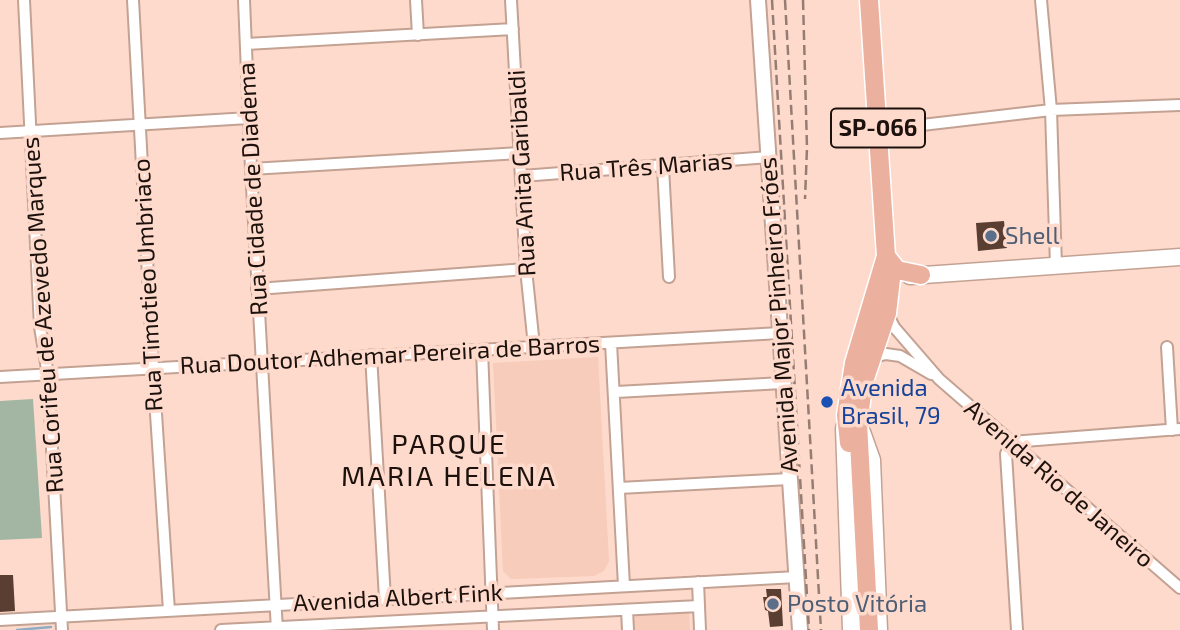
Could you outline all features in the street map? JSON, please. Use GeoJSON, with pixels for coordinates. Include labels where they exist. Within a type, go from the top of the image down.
{"type":"FeatureCollection","features":[{"type":"Feature","properties":{"kind":"highway","name":"SP-066"},"geometry":{"type":"LineString","coordinates":[[869,0],[886,256]]}},
{"type":"Feature","properties":{"kind":"highway"},"geometry":{"type":"LineString","coordinates":[[886,256],[898,270],[921,275]]}},
{"type":"Feature","properties":{"kind":"highway"},"geometry":{"type":"LineString","coordinates":[[869,630],[852,419],[854,363],[883,282],[886,256]]}},
{"type":"Feature","properties":{"kind":"highway"},"geometry":{"type":"LineString","coordinates":[[852,419],[887,313],[883,282]]}},
{"type":"Feature","properties":{"kind":"highway"},"geometry":{"type":"LineString","coordinates":[[858,489],[863,630]]}},
{"type":"Feature","properties":{"kind":"main road"},"geometry":{"type":"LineString","coordinates":[[883,282],[921,275],[1180,257]]}},
{"type":"Feature","properties":{"kind":"main road"},"geometry":{"type":"LineString","coordinates":[[887,313],[898,291],[921,275]]}},
{"type":"Feature","properties":{"kind":"main road"},"geometry":{"type":"LineString","coordinates":[[851,630],[843,431],[852,419],[872,460],[879,630]]}},
{"type":"Feature","properties":{"kind":"street","name":"Rua Corifeu de Azevedo Marques"},"geometry":{"type":"LineString","coordinates":[[24,0],[40,327],[48,375],[62,630]]}},
{"type":"Feature","properties":{"kind":"street","name":"Rua Timotieo Umbriaco"},"geometry":{"type":"LineString","coordinates":[[133,0],[169,611]]}},
{"type":"Feature","properties":{"kind":"street","name":"Rua Cidade de Diadema"},"geometry":{"type":"LineString","coordinates":[[244,0],[257,289],[277,628]]}},
{"type":"Feature","properties":{"kind":"street"},"geometry":{"type":"LineString","coordinates":[[416,0],[418,35]]}},
{"type":"Feature","properties":{"kind":"street","name":"Rua Anita Garibaldi"},"geometry":{"type":"LineString","coordinates":[[511,0],[526,269],[534,346]]}},
{"type":"Feature","properties":{"kind":"street","name":"Avenida Major Pinheiro Fróes"},"geometry":{"type":"LineString","coordinates":[[758,0],[800,630]]}},
{"type":"Feature","properties":{"kind":"street"},"geometry":{"type":"LineString","coordinates":[[1041,0],[1051,110],[1056,266]]}},
{"type":"Feature","properties":{"kind":"street"},"geometry":{"type":"LineString","coordinates":[[246,44],[513,29]]}},
{"type":"Feature","properties":{"kind":"street"},"geometry":{"type":"LineString","coordinates":[[878,130],[1051,110],[1180,105]]}},
{"type":"Feature","properties":{"kind":"street"},"geometry":{"type":"LineString","coordinates":[[0,133],[139,127],[249,118]]}},
{"type":"Feature","properties":{"kind":"street"},"geometry":{"type":"LineString","coordinates":[[251,169],[520,153]]}},
{"type":"Feature","properties":{"kind":"street","name":"Rua Três Marias"},"geometry":{"type":"LineString","coordinates":[[522,176],[769,157]]}},
{"type":"Feature","properties":{"kind":"street"},"geometry":{"type":"LineString","coordinates":[[663,167],[670,277]]}},
{"type":"Feature","properties":{"kind":"street"},"geometry":{"type":"LineString","coordinates":[[257,289],[526,269]]}},
{"type":"Feature","properties":{"kind":"street","name":"Avenida Rio de Janeiro"},"geometry":{"type":"LineString","coordinates":[[887,313],[894,327],[939,379],[1180,588]]}},
{"type":"Feature","properties":{"kind":"street","name":"Rua Doutor Adhemar Pereira de Barros"},"geometry":{"type":"LineString","coordinates":[[0,377],[780,333]]}},
{"type":"Feature","properties":{"kind":"street"},"geometry":{"type":"LineString","coordinates":[[611,343],[624,586]]}},
{"type":"Feature","properties":{"kind":"street"},"geometry":{"type":"LineString","coordinates":[[1017,630],[1006,454],[1011,442],[1176,429],[1167,347]]}},
{"type":"Feature","properties":{"kind":"street"},"geometry":{"type":"LineString","coordinates":[[482,350],[493,630]]}},
{"type":"Feature","properties":{"kind":"street","name":"Avenida Rio de Janeiro"},"geometry":{"type":"LineString","coordinates":[[870,358],[886,354],[900,356],[939,379]]}},
{"type":"Feature","properties":{"kind":"street"},"geometry":{"type":"LineString","coordinates":[[371,355],[384,599]]}},
{"type":"Feature","properties":{"kind":"street"},"geometry":{"type":"LineString","coordinates":[[615,392],[783,383]]}},
{"type":"Feature","properties":{"kind":"street"},"geometry":{"type":"LineString","coordinates":[[619,488],[790,479]]}},
{"type":"Feature","properties":{"kind":"street","name":"Avenida Albert Fink"},"geometry":{"type":"LineString","coordinates":[[0,620],[797,577]]}},
{"type":"Feature","properties":{"kind":"street"},"geometry":{"type":"LineString","coordinates":[[698,582],[700,630]]}},
{"type":"Feature","properties":{"kind":"street","name":"Avenida Albert Fink"},"geometry":{"type":"LineString","coordinates":[[221,630],[385,626],[492,616],[699,606]]}},
{"type":"Feature","properties":{"kind":"street"},"geometry":{"type":"LineString","coordinates":[[627,610],[628,630]]}},
{"type":"Feature","properties":{"kind":"shaded area"},"geometry":{"type":"Polygon","coordinates":[[[598,357],[609,561],[604,571],[594,576],[511,579],[503,571],[493,363],[598,357]]]}},
{"type":"Feature","properties":{"kind":"shaded area"},"geometry":{"type":"Polygon","coordinates":[[[689,610],[690,630],[635,630],[633,615],[689,610]]]}},
{"type":"Feature","properties":{"kind":"green space"},"geometry":{"type":"Polygon","coordinates":[[[33,399],[42,538],[0,540],[0,401],[33,399]]]}},
{"type":"Feature","properties":{"kind":"building","name":"Shell"},"geometry":{"type":"Polygon","coordinates":[[[1004,221],[1007,248],[978,251],[976,223],[1004,221]]]}},
{"type":"Feature","properties":{"kind":"building"},"geometry":{"type":"Polygon","coordinates":[[[0,575],[13,575],[15,611],[0,612],[0,575]]]}},
{"type":"Feature","properties":{"kind":"building","name":"Posto Vitória"},"geometry":{"type":"Polygon","coordinates":[[[766,589],[781,589],[783,626],[770,627],[763,597],[767,597],[766,589]]]}},
{"type":"Feature","properties":{"kind":"waterway"},"geometry":{"type":"LineString","coordinates":[[17,630],[51,627]]}},
{"type":"Feature","properties":{"kind":"railway"},"geometry":{"type":"LineString","coordinates":[[772,0],[809,630]]}},
{"type":"Feature","properties":{"kind":"railway"},"geometry":{"type":"LineString","coordinates":[[785,0],[821,630]]}},
{"type":"Feature","properties":{"kind":"railway"},"geometry":{"type":"LineString","coordinates":[[803,0],[807,148],[805,199]]}},
{"type":"Feature","properties":{"kind":"place","name":"Shell"},"geometry":{"type":"Point","coordinates":[991,236]}},
{"type":"Feature","properties":{"kind":"place","name":"Avenida Brasil, 79"},"geometry":{"type":"Point","coordinates":[827,402]}},
{"type":"Feature","properties":{"kind":"place","name":"Posto Vitória"},"geometry":{"type":"Point","coordinates":[773,604]}},
{"type":"Feature","properties":{"kind":"district","name":"PARQUE MARIA HELENA"},"geometry":{"type":"Point","coordinates":[449,461]}}]}
